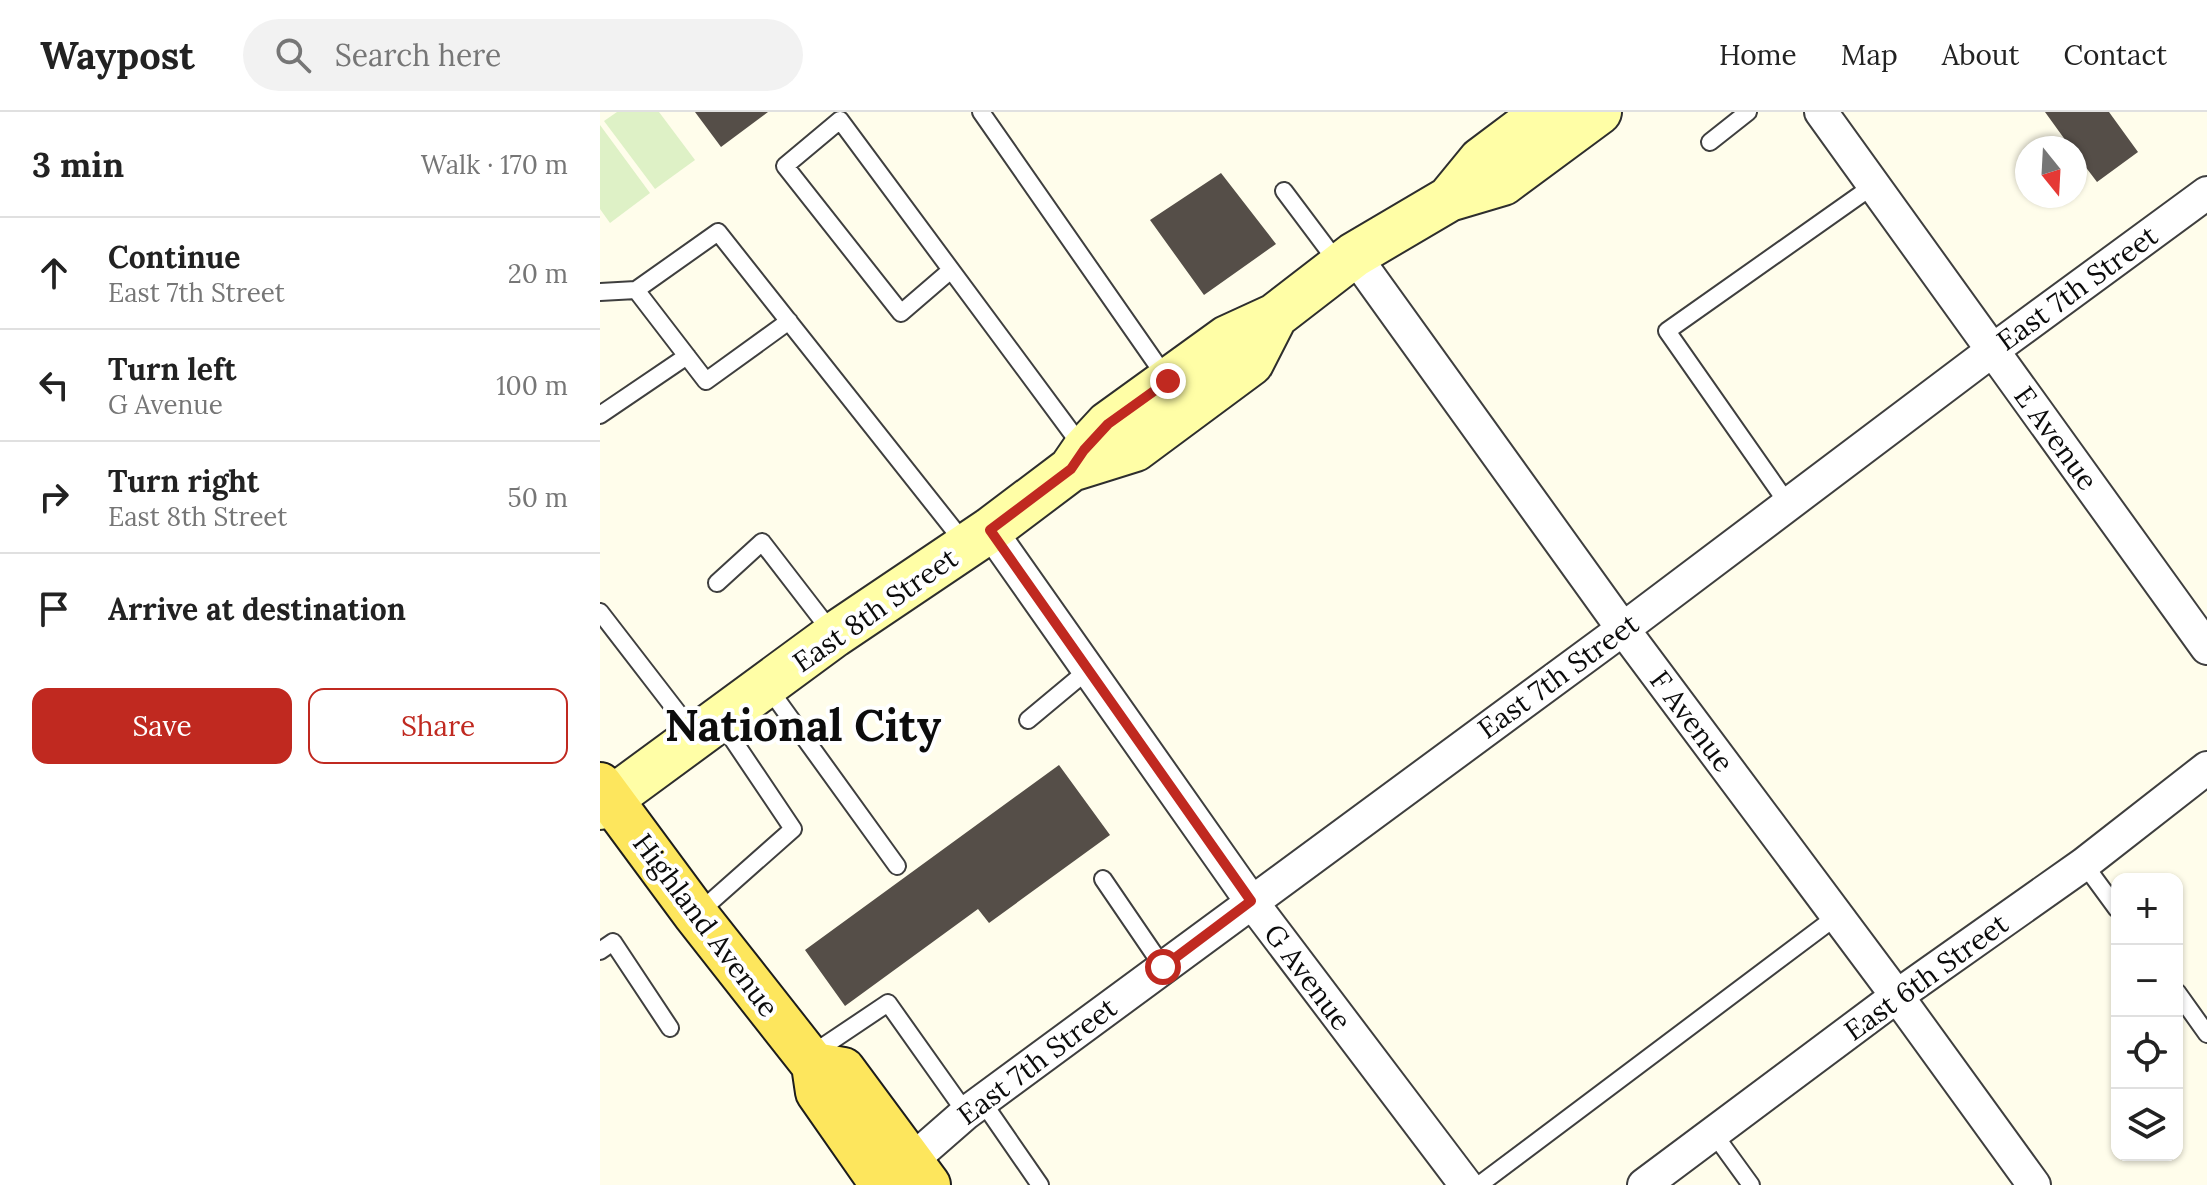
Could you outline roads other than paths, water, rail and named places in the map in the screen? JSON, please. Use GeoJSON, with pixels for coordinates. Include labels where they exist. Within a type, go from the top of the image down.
{"type":"FeatureCollection","features":[{"type":"Feature","properties":{"kind":"main road","name":"East 8th Street"},"geometry":{"type":"LineString","coordinates":[[1449,199],[1481,160],[1545,112]]}},
{"type":"Feature","properties":{"kind":"main road","name":"East 8th Street"},"geometry":{"type":"LineString","coordinates":[[603,797],[708,728],[834,635],[978,538],[1078,459],[1108,424],[1227,338],[1275,316],[1347,260],[1449,199],[1503,183],[1599,112]]}},
{"type":"Feature","properties":{"kind":"main road","name":"East 8th Street"},"geometry":{"type":"LineString","coordinates":[[1078,459],[1135,449],[1251,363],[1275,316]]}},
{"type":"Feature","properties":{"kind":"main road","name":"Highland Avenue"},"geometry":{"type":"LineString","coordinates":[[603,797],[811,1061]]}},
{"type":"Feature","properties":{"kind":"main road"},"geometry":{"type":"LineString","coordinates":[[811,1061],[843,1070],[907,1177]]}},
{"type":"Feature","properties":{"kind":"street","name":"E Avenue"},"geometry":{"type":"LineString","coordinates":[[1821,112],[2207,648]]}},
{"type":"Feature","properties":{"kind":"street","name":"East 7th Street"},"geometry":{"type":"LineString","coordinates":[[907,1177],[974,1107],[1623,629],[2207,193]]}},
{"type":"Feature","properties":{"kind":"street","name":"F Avenue"},"geometry":{"type":"LineString","coordinates":[[1347,260],[1897,996],[2034,1185]]}},
{"type":"Feature","properties":{"kind":"street","name":"G Avenue"},"geometry":{"type":"LineString","coordinates":[[978,538],[1088,670],[1251,901],[1466,1185]]}},
{"type":"Feature","properties":{"kind":"street","name":"East 6th Street"},"geometry":{"type":"LineString","coordinates":[[1644,1185],[1897,996],[2084,864],[2207,768]]}},
{"type":"Feature","properties":{"kind":"lane"},"geometry":{"type":"LineString","coordinates":[[981,112],[1168,381]]}},
{"type":"Feature","properties":{"kind":"lane"},"geometry":{"type":"LineString","coordinates":[[1710,142],[1748,112]]}},
{"type":"Feature","properties":{"kind":"lane"},"geometry":{"type":"LineString","coordinates":[[951,270],[901,313],[785,166],[840,120],[951,270],[1078,459]]}},
{"type":"Feature","properties":{"kind":"lane"},"geometry":{"type":"LineString","coordinates":[[1788,504],[1667,331],[1874,185]]}},
{"type":"Feature","properties":{"kind":"lane"},"geometry":{"type":"LineString","coordinates":[[1284,191],[1347,260]]}},
{"type":"Feature","properties":{"kind":"lane"},"geometry":{"type":"LineString","coordinates":[[600,292],[636,290],[718,232],[789,321],[978,538]]}},
{"type":"Feature","properties":{"kind":"lane"},"geometry":{"type":"LineString","coordinates":[[636,290],[706,381],[789,321]]}},
{"type":"Feature","properties":{"kind":"lane"},"geometry":{"type":"LineString","coordinates":[[600,415],[687,356]]}},
{"type":"Feature","properties":{"kind":"lane"},"geometry":{"type":"LineString","coordinates":[[717,583],[762,542],[834,635]]}},
{"type":"Feature","properties":{"kind":"lane"},"geometry":{"type":"LineString","coordinates":[[600,612],[708,728],[793,829],[696,915]]}},
{"type":"Feature","properties":{"kind":"lane"},"geometry":{"type":"LineString","coordinates":[[1028,720],[1088,670]]}},
{"type":"Feature","properties":{"kind":"lane"},"geometry":{"type":"LineString","coordinates":[[766,685],[897,866]]}},
{"type":"Feature","properties":{"kind":"lane"},"geometry":{"type":"LineString","coordinates":[[2084,864],[2111,901]]}},
{"type":"Feature","properties":{"kind":"lane"},"geometry":{"type":"LineString","coordinates":[[1103,879],[1163,967]]}},
{"type":"Feature","properties":{"kind":"lane"},"geometry":{"type":"LineString","coordinates":[[1479,1185],[1837,916]]}},
{"type":"Feature","properties":{"kind":"lane"},"geometry":{"type":"LineString","coordinates":[[600,951],[613,942],[670,1028]]}},
{"type":"Feature","properties":{"kind":"lane"},"geometry":{"type":"LineString","coordinates":[[2183,1000],[2207,1034]]}},
{"type":"Feature","properties":{"kind":"lane"},"geometry":{"type":"LineString","coordinates":[[811,1061],[888,1003],[1040,1185]]}},
{"type":"Feature","properties":{"kind":"lane"},"geometry":{"type":"LineString","coordinates":[[1714,1134],[1751,1185]]}},
{"type":"Feature","properties":{"kind":"district","name":"National City"},"geometry":{"type":"Point","coordinates":[803,726]}}]}
